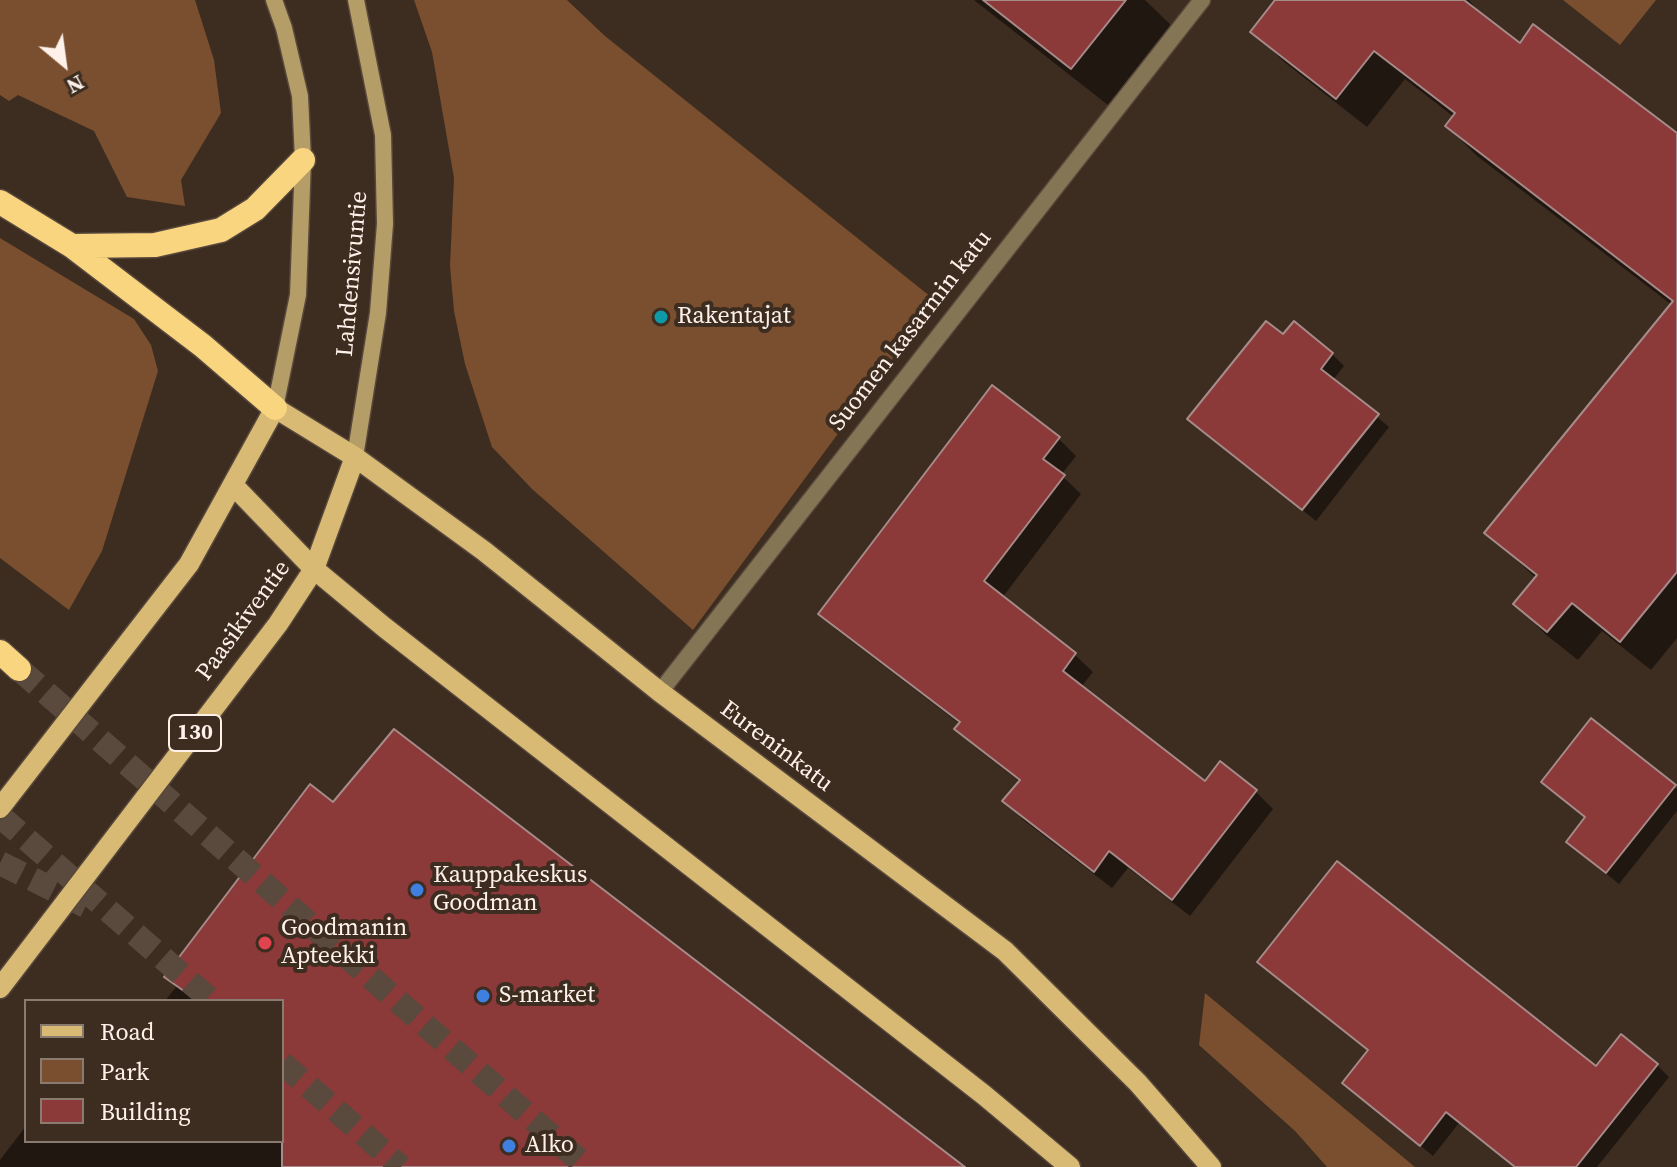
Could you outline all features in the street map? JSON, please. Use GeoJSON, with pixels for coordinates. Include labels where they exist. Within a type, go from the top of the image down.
{"type":"FeatureCollection","features":[{"type":"Feature","properties":{"kind":"highway"},"geometry":{"type":"LineString","coordinates":[[72,246],[155,245],[221,230],[255,209],[303,160]]}},
{"type":"Feature","properties":{"kind":"highway"},"geometry":{"type":"LineString","coordinates":[[0,202],[72,246],[203,346],[275,408]]}},
{"type":"Feature","properties":{"kind":"highway"},"geometry":{"type":"LineString","coordinates":[[0,652],[19,669]]}},
{"type":"Feature","properties":{"kind":"main road"},"geometry":{"type":"LineString","coordinates":[[0,808],[189,564],[275,408],[299,283],[303,160],[300,96],[274,0]]}},
{"type":"Feature","properties":{"kind":"main road","name":"Lahdensivuntie"},"geometry":{"type":"LineString","coordinates":[[355,457],[378,313],[385,224],[383,135],[356,0]]}},
{"type":"Feature","properties":{"kind":"main road","name":"Eureninkatu"},"geometry":{"type":"LineString","coordinates":[[275,408],[355,457],[484,551],[660,692],[1005,951],[1138,1083],[1211,1167]]}},
{"type":"Feature","properties":{"kind":"main road","name":"Paasikiventie"},"geometry":{"type":"LineString","coordinates":[[0,988],[278,624],[314,569],[355,457]]}},
{"type":"Feature","properties":{"kind":"main road"},"geometry":{"type":"LineString","coordinates":[[233,485],[314,569],[384,627],[984,1095],[1070,1167]]}},
{"type":"Feature","properties":{"kind":"street","name":"Suomen kasarmin katu"},"geometry":{"type":"LineString","coordinates":[[660,692],[1202,0]]}},
{"type":"Feature","properties":{"kind":"green space"},"geometry":{"type":"Polygon","coordinates":[[[0,0],[195,0],[214,60],[221,113],[181,180],[185,206],[127,197],[94,131],[18,95],[9,101],[0,95],[0,0]]]}},
{"type":"Feature","properties":{"kind":"green space"},"geometry":{"type":"Polygon","coordinates":[[[414,0],[567,0],[605,36],[936,301],[693,630],[532,489],[492,447],[465,364],[454,311],[450,266],[454,178],[432,52],[414,0]]]}},
{"type":"Feature","properties":{"kind":"green space"},"geometry":{"type":"Polygon","coordinates":[[[1563,0],[1656,0],[1620,45],[1563,0]]]}},
{"type":"Feature","properties":{"kind":"green space"},"geometry":{"type":"Polygon","coordinates":[[[0,238],[134,319],[151,345],[158,371],[102,551],[69,610],[0,558],[0,238]]]}},
{"type":"Feature","properties":{"kind":"green space"},"geometry":{"type":"Polygon","coordinates":[[[1205,993],[1415,1167],[1327,1167],[1295,1131],[1199,1045],[1205,993]]]}},
{"type":"Feature","properties":{"kind":"building"},"geometry":{"type":"Polygon","coordinates":[[[983,0],[1126,0],[1071,69],[983,0]]]}},
{"type":"Feature","properties":{"kind":"building"},"geometry":{"type":"Polygon","coordinates":[[[1275,0],[1464,0],[1520,43],[1533,24],[1677,133],[1677,572],[1620,642],[1572,603],[1547,632],[1513,604],[1537,575],[1484,533],[1673,301],[1445,126],[1455,113],[1374,51],[1336,99],[1250,32],[1275,0]]]}},
{"type":"Feature","properties":{"kind":"building"},"geometry":{"type":"Polygon","coordinates":[[[1266,321],[1283,334],[1294,321],[1333,353],[1321,369],[1379,414],[1302,510],[1187,419],[1266,321]]]}},
{"type":"Feature","properties":{"kind":"building"},"geometry":{"type":"Polygon","coordinates":[[[992,385],[1060,437],[1043,459],[1065,475],[984,581],[1076,653],[1063,671],[1205,781],[1220,761],[1257,790],[1172,900],[1109,851],[1094,872],[1002,801],[1020,780],[954,729],[960,722],[818,614],[992,385]]]}},
{"type":"Feature","properties":{"kind":"building"},"geometry":{"type":"Polygon","coordinates":[[[1591,718],[1676,785],[1606,873],[1566,842],[1585,817],[1541,782],[1591,718]]]}},
{"type":"Feature","properties":{"kind":"building","name":"Kauppakeskus Goodman"},"geometry":{"type":"Polygon","coordinates":[[[394,729],[965,1167],[282,1167],[284,999],[195,999],[164,977],[310,784],[333,802],[394,729]]]}},
{"type":"Feature","properties":{"kind":"building"},"geometry":{"type":"Polygon","coordinates":[[[1337,861],[1596,1066],[1621,1034],[1658,1064],[1576,1167],[1515,1167],[1446,1112],[1420,1146],[1342,1083],[1368,1050],[1257,962],[1337,861]]]}},
{"type":"Feature","properties":{"kind":"tunnel"},"geometry":{"type":"LineString","coordinates":[[19,669],[587,1167]]}},
{"type":"Feature","properties":{"kind":"tunnel"},"geometry":{"type":"LineString","coordinates":[[0,816],[210,999]]}},
{"type":"Feature","properties":{"kind":"tunnel"},"geometry":{"type":"LineString","coordinates":[[0,863],[90,908]]}},
{"type":"Feature","properties":{"kind":"tunnel"},"geometry":{"type":"LineString","coordinates":[[284,1065],[401,1167]]}},
{"type":"Feature","properties":{"kind":"place","name":"Rakentajat"},"geometry":{"type":"Point","coordinates":[661,317]}},
{"type":"Feature","properties":{"kind":"place","name":"Kauppakeskus Goodman"},"geometry":{"type":"Point","coordinates":[417,890]}},
{"type":"Feature","properties":{"kind":"place","name":"Goodmanin Apteekki"},"geometry":{"type":"Point","coordinates":[265,943]}},
{"type":"Feature","properties":{"kind":"place","name":"S-market"},"geometry":{"type":"Point","coordinates":[483,996]}},
{"type":"Feature","properties":{"kind":"place","name":"Alko"},"geometry":{"type":"Point","coordinates":[509,1146]}}]}
